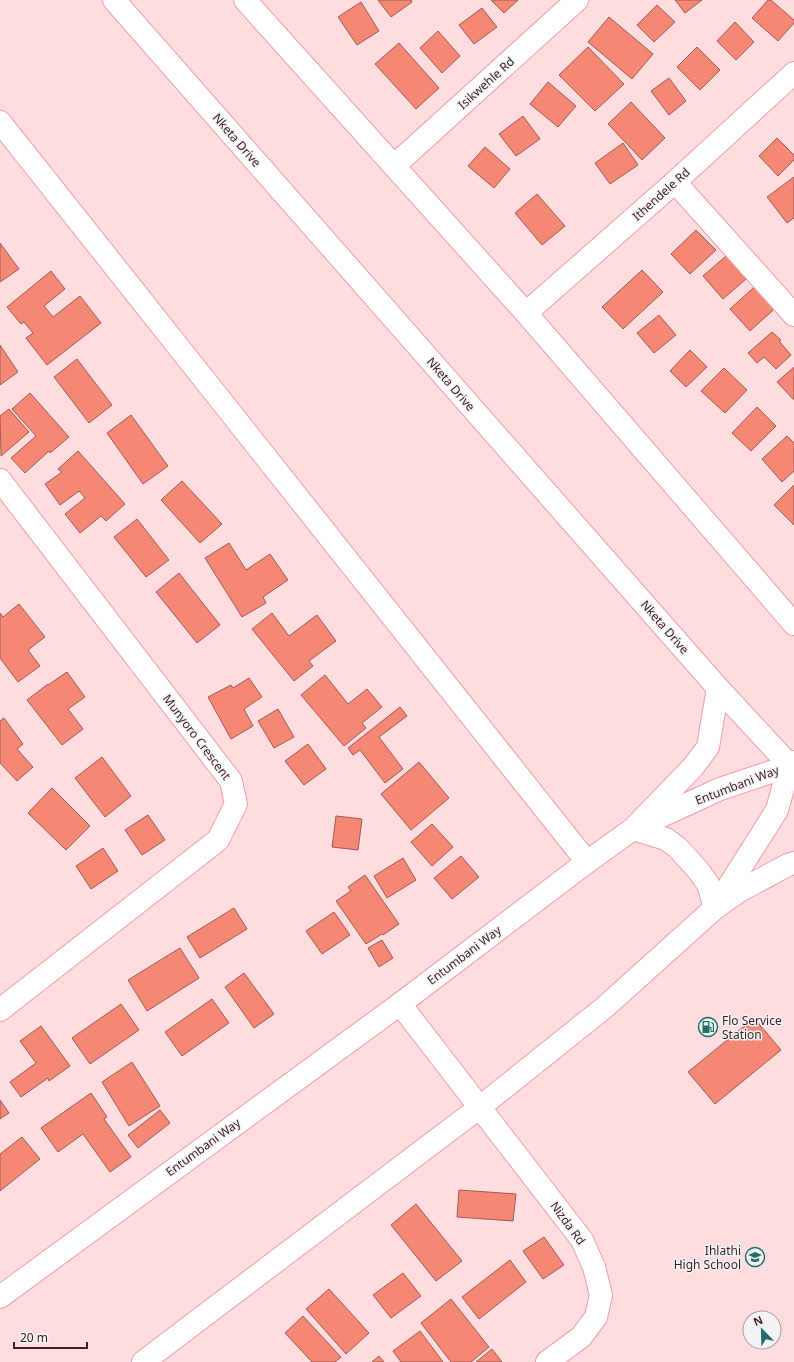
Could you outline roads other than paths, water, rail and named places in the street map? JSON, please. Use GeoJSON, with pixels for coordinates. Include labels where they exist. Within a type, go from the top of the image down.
{"type":"FeatureCollection","features":[{"type":"Feature","properties":{"kind":"street","name":"Nketa Drive"},"geometry":{"type":"LineString","coordinates":[[114,0],[718,688],[793,767]]}},
{"type":"Feature","properties":{"kind":"street","name":"Isikwehle Rd"},"geometry":{"type":"LineString","coordinates":[[394,166],[577,0]]}},
{"type":"Feature","properties":{"kind":"street"},"geometry":{"type":"LineString","coordinates":[[253,3],[394,166],[526,313],[794,624]]}},
{"type":"Feature","properties":{"kind":"street","name":"Ithendele Rd"},"geometry":{"type":"LineString","coordinates":[[526,313],[675,182],[794,74]]}},
{"type":"Feature","properties":{"kind":"street"},"geometry":{"type":"LineString","coordinates":[[0,122],[587,862]]}},
{"type":"Feature","properties":{"kind":"street"},"geometry":{"type":"LineString","coordinates":[[675,182],[794,315]]}},
{"type":"Feature","properties":{"kind":"street","name":"Munyoro Crescent"},"geometry":{"type":"LineString","coordinates":[[0,480],[231,781],[236,804],[218,840],[0,1010]]}},
{"type":"Feature","properties":{"kind":"street"},"geometry":{"type":"LineString","coordinates":[[718,688],[708,747],[693,767],[633,829],[666,839],[678,848],[698,870],[708,884],[715,908],[741,890],[794,863]]}},
{"type":"Feature","properties":{"kind":"street","name":"Entumbani Way"},"geometry":{"type":"LineString","coordinates":[[0,1297],[400,1004],[587,862],[633,829],[720,789],[793,767]]}},
{"type":"Feature","properties":{"kind":"street","name":"Entumbani Way"},"geometry":{"type":"LineString","coordinates":[[143,1362],[480,1107],[605,1007],[715,908],[777,810],[793,767]]}},
{"type":"Feature","properties":{"kind":"street","name":"Nizda Rd"},"geometry":{"type":"LineString","coordinates":[[400,1004],[582,1240],[594,1267],[601,1295],[596,1318],[582,1337],[547,1362]]}},
{"type":"Feature","properties":{"kind":"place","name":"Flo Service Station"},"geometry":{"type":"Point","coordinates":[708,1027]}},
{"type":"Feature","properties":{"kind":"place","name":"Ihlathi High School"},"geometry":{"type":"Point","coordinates":[755,1257]}}]}
